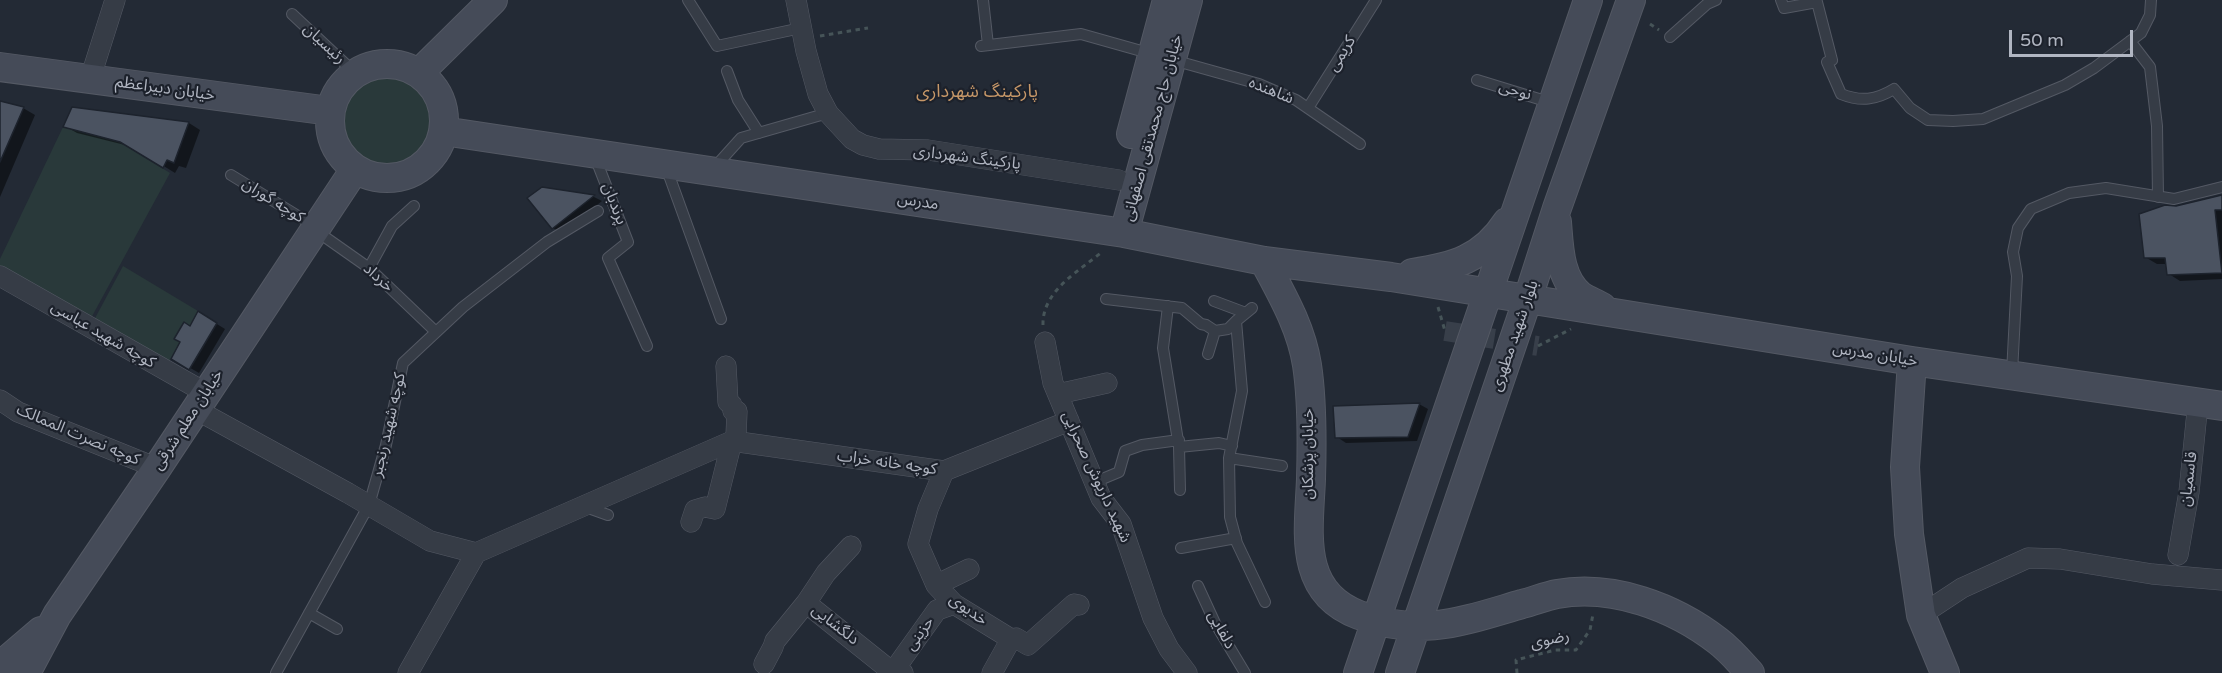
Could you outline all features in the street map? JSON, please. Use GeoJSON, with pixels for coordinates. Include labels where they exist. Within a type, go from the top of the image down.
{"type":"FeatureCollection","features":[{"type":"Feature","properties":{"kind":"main road"},"geometry":{"type":"LineString","coordinates":[[419,73],[493,0]]}},
{"type":"Feature","properties":{"kind":"main road","name":"خیابان حاج محمدتقی اصفهانی"},"geometry":{"type":"LineString","coordinates":[[1124,233],[1162,57],[1167,0]]}},
{"type":"Feature","properties":{"kind":"main road","name":"خیابان حاج محمدتقی اصفهانی"},"geometry":{"type":"LineString","coordinates":[[1124,233],[1119,180],[1162,57],[1188,0]]}},
{"type":"Feature","properties":{"kind":"main road","name":"بلوار شهید مطهری"},"geometry":{"type":"LineString","coordinates":[[1400,673],[1557,208],[1631,0]]}},
{"type":"Feature","properties":{"kind":"main road"},"geometry":{"type":"LineString","coordinates":[[1358,673],[1553,103],[1569,55],[1582,4]]}},
{"type":"Feature","properties":{"kind":"main road"},"geometry":{"type":"LineString","coordinates":[[1569,55],[1608,65]]}},
{"type":"Feature","properties":{"kind":"main road"},"geometry":{"type":"LineString","coordinates":[[387,64],[404,66],[419,73],[440,99],[444,115],[443,131],[437,149],[425,164],[409,174],[391,178],[372,177],[355,169],[343,158],[334,144],[330,128],[330,111],[343,83],[355,73],[370,66],[387,64]]}},
{"type":"Feature","properties":{"kind":"main road","name":"خیابان دبیراعظم"},"geometry":{"type":"LineString","coordinates":[[0,67],[330,111]]}},
{"type":"Feature","properties":{"kind":"main road","name":"مدرس"},"geometry":{"type":"LineString","coordinates":[[443,131],[1124,233],[1264,261],[1488,292]]}},
{"type":"Feature","properties":{"kind":"main road","name":"خیابان معلم شرقی"},"geometry":{"type":"LineString","coordinates":[[26,673],[57,615],[355,169]]}},
{"type":"Feature","properties":{"kind":"main road"},"geometry":{"type":"LineString","coordinates":[[1391,277],[1461,263],[1480,252],[1502,230],[1517,208]]}},
{"type":"Feature","properties":{"kind":"main road"},"geometry":{"type":"LineString","coordinates":[[1557,208],[1559,251],[1567,278],[1580,296],[1609,311]]}},
{"type":"Feature","properties":{"kind":"main road","name":"خیابان پزشکان"},"geometry":{"type":"LineString","coordinates":[[1264,261],[1296,323],[1307,365],[1311,467],[1307,536],[1310,558],[1317,578],[1329,597],[1351,612],[1376,621],[1416,628],[1451,625],[1557,594],[1598,591],[1627,597],[1680,616],[1719,642],[1750,673]]}},
{"type":"Feature","properties":{"kind":"main road","name":"خیابان مدرس"},"geometry":{"type":"LineString","coordinates":[[1488,292],[1912,361],[2210,404]]}},
{"type":"Feature","properties":{"kind":"main road"},"geometry":{"type":"LineString","coordinates":[[1912,361],[1905,467],[1910,534],[1921,615],[1946,673]]}},
{"type":"Feature","properties":{"kind":"main road"},"geometry":{"type":"LineString","coordinates":[[0,666],[57,615]]}},
{"type":"Feature","properties":{"kind":"street"},"geometry":{"type":"LineString","coordinates":[[90,78],[115,0]]}},
{"type":"Feature","properties":{"kind":"street","name":"پارکینگ شهرداری"},"geometry":{"type":"LineString","coordinates":[[796,0],[818,94],[828,113],[852,139],[863,145],[879,149],[928,150],[1119,180]]}},
{"type":"Feature","properties":{"kind":"street","name":"کوچه شهید عباسی"},"geometry":{"type":"LineString","coordinates":[[0,276],[430,541],[476,554]]}},
{"type":"Feature","properties":{"kind":"street","name":"شهید داریوش صحرایی"},"geometry":{"type":"LineString","coordinates":[[1045,342],[1053,383],[1101,498],[1121,524],[1153,618],[1169,649],[1187,673]]}},
{"type":"Feature","properties":{"kind":"street"},"geometry":{"type":"LineString","coordinates":[[691,522],[695,510],[705,507],[715,508],[732,441],[736,436],[737,411],[733,411],[732,405],[728,402],[726,366]]}},
{"type":"Feature","properties":{"kind":"street"},"geometry":{"type":"LineString","coordinates":[[1058,394],[1107,383]]}},
{"type":"Feature","properties":{"kind":"street","name":"کوچه نصرت الممالک"},"geometry":{"type":"LineString","coordinates":[[0,400],[18,412],[157,468]]}},
{"type":"Feature","properties":{"kind":"street","name":"قاسمیان"},"geometry":{"type":"LineString","coordinates":[[2178,555],[2189,492],[2210,404]]}},
{"type":"Feature","properties":{"kind":"street","name":"کوچه خانه خراب"},"geometry":{"type":"LineString","coordinates":[[732,441],[944,471],[1069,421]]}},
{"type":"Feature","properties":{"kind":"street"},"geometry":{"type":"LineString","coordinates":[[408,673],[476,554],[732,441]]}},
{"type":"Feature","properties":{"kind":"street","name":"خدیوی"},"geometry":{"type":"LineString","coordinates":[[944,471],[928,509],[918,544],[936,585],[954,604],[1011,639]]}},
{"type":"Feature","properties":{"kind":"street"},"geometry":{"type":"LineString","coordinates":[[806,603],[826,573],[851,546]]}},
{"type":"Feature","properties":{"kind":"street"},"geometry":{"type":"LineString","coordinates":[[1921,615],[1962,588],[2028,558],[2060,559],[2152,574],[2222,580]]}},
{"type":"Feature","properties":{"kind":"street"},"geometry":{"type":"LineString","coordinates":[[936,585],[969,569]]}},
{"type":"Feature","properties":{"kind":"street","name":"دلگشایی"},"geometry":{"type":"LineString","coordinates":[[764,664],[775,640],[806,603],[886,667],[896,671]]}},
{"type":"Feature","properties":{"kind":"street","name":"حزینی"},"geometry":{"type":"LineString","coordinates":[[896,671],[937,610],[954,604]]}},
{"type":"Feature","properties":{"kind":"street"},"geometry":{"type":"LineString","coordinates":[[992,673],[1011,639],[1016,638],[1028,645],[1074,604],[1078,605]]}},
{"type":"Feature","properties":{"kind":"lane"},"geometry":{"type":"LineString","coordinates":[[688,0],[717,46],[802,33]]}},
{"type":"Feature","properties":{"kind":"lane","name":"شاهنده"},"geometry":{"type":"LineString","coordinates":[[983,0],[985,45],[1081,34],[1259,84],[1296,100],[1360,144]]}},
{"type":"Feature","properties":{"kind":"lane","name":"کریمی"},"geometry":{"type":"LineString","coordinates":[[1308,108],[1376,0]]}},
{"type":"Feature","properties":{"kind":"lane"},"geometry":{"type":"LineString","coordinates":[[1670,37],[1707,4],[1716,0]]}},
{"type":"Feature","properties":{"kind":"lane"},"geometry":{"type":"LineString","coordinates":[[1781,0],[1784,8],[1817,1],[1832,60],[1827,62],[1841,94],[1852,98],[1869,99],[1883,96],[1894,89],[1910,108],[1928,120],[1953,121],[1983,118],[2065,85],[2094,68],[2141,33],[2147,24],[2151,0]]}},
{"type":"Feature","properties":{"kind":"lane","name":"رئیسیان"},"geometry":{"type":"LineString","coordinates":[[292,14],[355,73]]}},
{"type":"Feature","properties":{"kind":"lane"},"geometry":{"type":"LineString","coordinates":[[2130,41],[2150,67],[2157,126],[2158,197]]}},
{"type":"Feature","properties":{"kind":"lane"},"geometry":{"type":"LineString","coordinates":[[727,71],[738,100],[759,133]]}},
{"type":"Feature","properties":{"kind":"lane","name":"نوحی"},"geometry":{"type":"LineString","coordinates":[[1477,80],[1553,103]]}},
{"type":"Feature","properties":{"kind":"lane"},"geometry":{"type":"LineString","coordinates":[[711,171],[741,138],[828,113]]}},
{"type":"Feature","properties":{"kind":"lane","name":"پرندبان"},"geometry":{"type":"LineString","coordinates":[[594,154],[628,242],[608,258],[647,346]]}},
{"type":"Feature","properties":{"kind":"lane"},"geometry":{"type":"LineString","coordinates":[[666,165],[721,319]]}},
{"type":"Feature","properties":{"kind":"lane","name":"کوچه گوران"},"geometry":{"type":"LineString","coordinates":[[231,175],[315,229]]}},
{"type":"Feature","properties":{"kind":"lane"},"geometry":{"type":"LineString","coordinates":[[2012,376],[2017,276],[2013,252],[2018,228],[2031,209],[2069,193],[2106,188],[2174,199],[2222,187]]}},
{"type":"Feature","properties":{"kind":"lane"},"geometry":{"type":"LineString","coordinates":[[369,268],[392,226],[414,206]]}},
{"type":"Feature","properties":{"kind":"lane","name":"کوچه شهید رنجبر"},"geometry":{"type":"LineString","coordinates":[[276,673],[369,505],[386,445],[403,363],[464,307],[547,242],[598,211]]}},
{"type":"Feature","properties":{"kind":"lane","name":"خرداد"},"geometry":{"type":"LineString","coordinates":[[315,229],[369,268],[436,332]]}},
{"type":"Feature","properties":{"kind":"lane"},"geometry":{"type":"LineString","coordinates":[[1106,299],[1182,308],[1201,324],[1215,330],[1228,329],[1249,310],[1214,301]]}},
{"type":"Feature","properties":{"kind":"lane"},"geometry":{"type":"LineString","coordinates":[[1168,306],[1163,348],[1179,444],[1180,490]]}},
{"type":"Feature","properties":{"kind":"lane"},"geometry":{"type":"LineString","coordinates":[[1236,321],[1242,391],[1229,458],[1230,517],[1236,538],[1265,602]]}},
{"type":"Feature","properties":{"kind":"lane"},"geometry":{"type":"LineString","coordinates":[[1208,354],[1215,330]]}},
{"type":"Feature","properties":{"kind":"lane"},"geometry":{"type":"LineString","coordinates":[[1095,482],[1119,472],[1125,451],[1142,445],[1219,443],[1232,446]]}},
{"type":"Feature","properties":{"kind":"lane"},"geometry":{"type":"LineString","coordinates":[[1229,458],[1282,466]]}},
{"type":"Feature","properties":{"kind":"lane"},"geometry":{"type":"LineString","coordinates":[[583,506],[608,515]]}},
{"type":"Feature","properties":{"kind":"lane"},"geometry":{"type":"LineString","coordinates":[[1181,548],[1236,538]]}},
{"type":"Feature","properties":{"kind":"lane","name":"دلفایی"},"geometry":{"type":"LineString","coordinates":[[1198,586],[1215,623],[1245,673]]}},
{"type":"Feature","properties":{"kind":"lane"},"geometry":{"type":"LineString","coordinates":[[309,613],[337,629]]}},
{"type":"Feature","properties":{"kind":"path"},"geometry":{"type":"LineString","coordinates":[[802,33],[868,28]]}},
{"type":"Feature","properties":{"kind":"path"},"geometry":{"type":"LineString","coordinates":[[1045,342],[1043,311],[1049,299],[1124,233]]}},
{"type":"Feature","properties":{"kind":"path"},"geometry":{"type":"LineString","coordinates":[[1437,308],[1445,331]]}},
{"type":"Feature","properties":{"kind":"path"},"geometry":{"type":"LineString","coordinates":[[1538,346],[1575,327]]}},
{"type":"Feature","properties":{"kind":"path","name":"رضوی"},"geometry":{"type":"LineString","coordinates":[[1517,673],[1516,660],[1555,650],[1576,650],[1590,630],[1598,591]]}},
{"type":"Feature","properties":{"kind":"shaded area"},"geometry":{"type":"Polygon","coordinates":[[[377,71],[397,71],[423,85],[434,102],[437,121],[434,140],[423,157],[397,171],[377,171],[359,163],[345,149],[337,131],[337,111],[345,93],[359,79],[377,71]]]}},
{"type":"Feature","properties":{"kind":"shaded area"},"geometry":{"type":"Polygon","coordinates":[[[63,127],[120,142],[170,173],[90,320],[0,269],[0,259],[63,127]]]}},
{"type":"Feature","properties":{"kind":"shaded area"},"geometry":{"type":"Polygon","coordinates":[[[123,266],[198,311],[190,326],[185,323],[180,342],[167,365],[93,322],[123,266]]]}},
{"type":"Feature","properties":{"kind":"building"},"geometry":{"type":"Polygon","coordinates":[[[0,101],[24,107],[0,162],[0,101]]]}},
{"type":"Feature","properties":{"kind":"building"},"geometry":{"type":"Polygon","coordinates":[[[72,107],[189,122],[174,163],[167,160],[163,168],[120,142],[63,127],[72,107]]]}},
{"type":"Feature","properties":{"kind":"building"},"geometry":{"type":"Polygon","coordinates":[[[542,187],[595,195],[552,229],[527,198],[542,187]]]}},
{"type":"Feature","properties":{"kind":"building"},"geometry":{"type":"Polygon","coordinates":[[[2222,195],[2222,210],[2215,210],[2222,273],[2167,275],[2165,258],[2144,258],[2139,214],[2165,205],[2176,206],[2222,195]]]}},
{"type":"Feature","properties":{"kind":"building"},"geometry":{"type":"Polygon","coordinates":[[[198,311],[217,323],[189,370],[171,359],[180,342],[174,339],[184,322],[190,326],[198,311]]]}},
{"type":"Feature","properties":{"kind":"building"},"geometry":{"type":"Polygon","coordinates":[[[1420,403],[1408,437],[1335,438],[1333,406],[1420,403]]]}},
{"type":"Feature","properties":{"kind":"tunnel"},"geometry":{"type":"LineString","coordinates":[[1445,331],[1538,346]]}},
{"type":"Feature","properties":{"kind":"district","name":"پارکینگ شهرداری"},"geometry":{"type":"Point","coordinates":[977,92]}}]}
